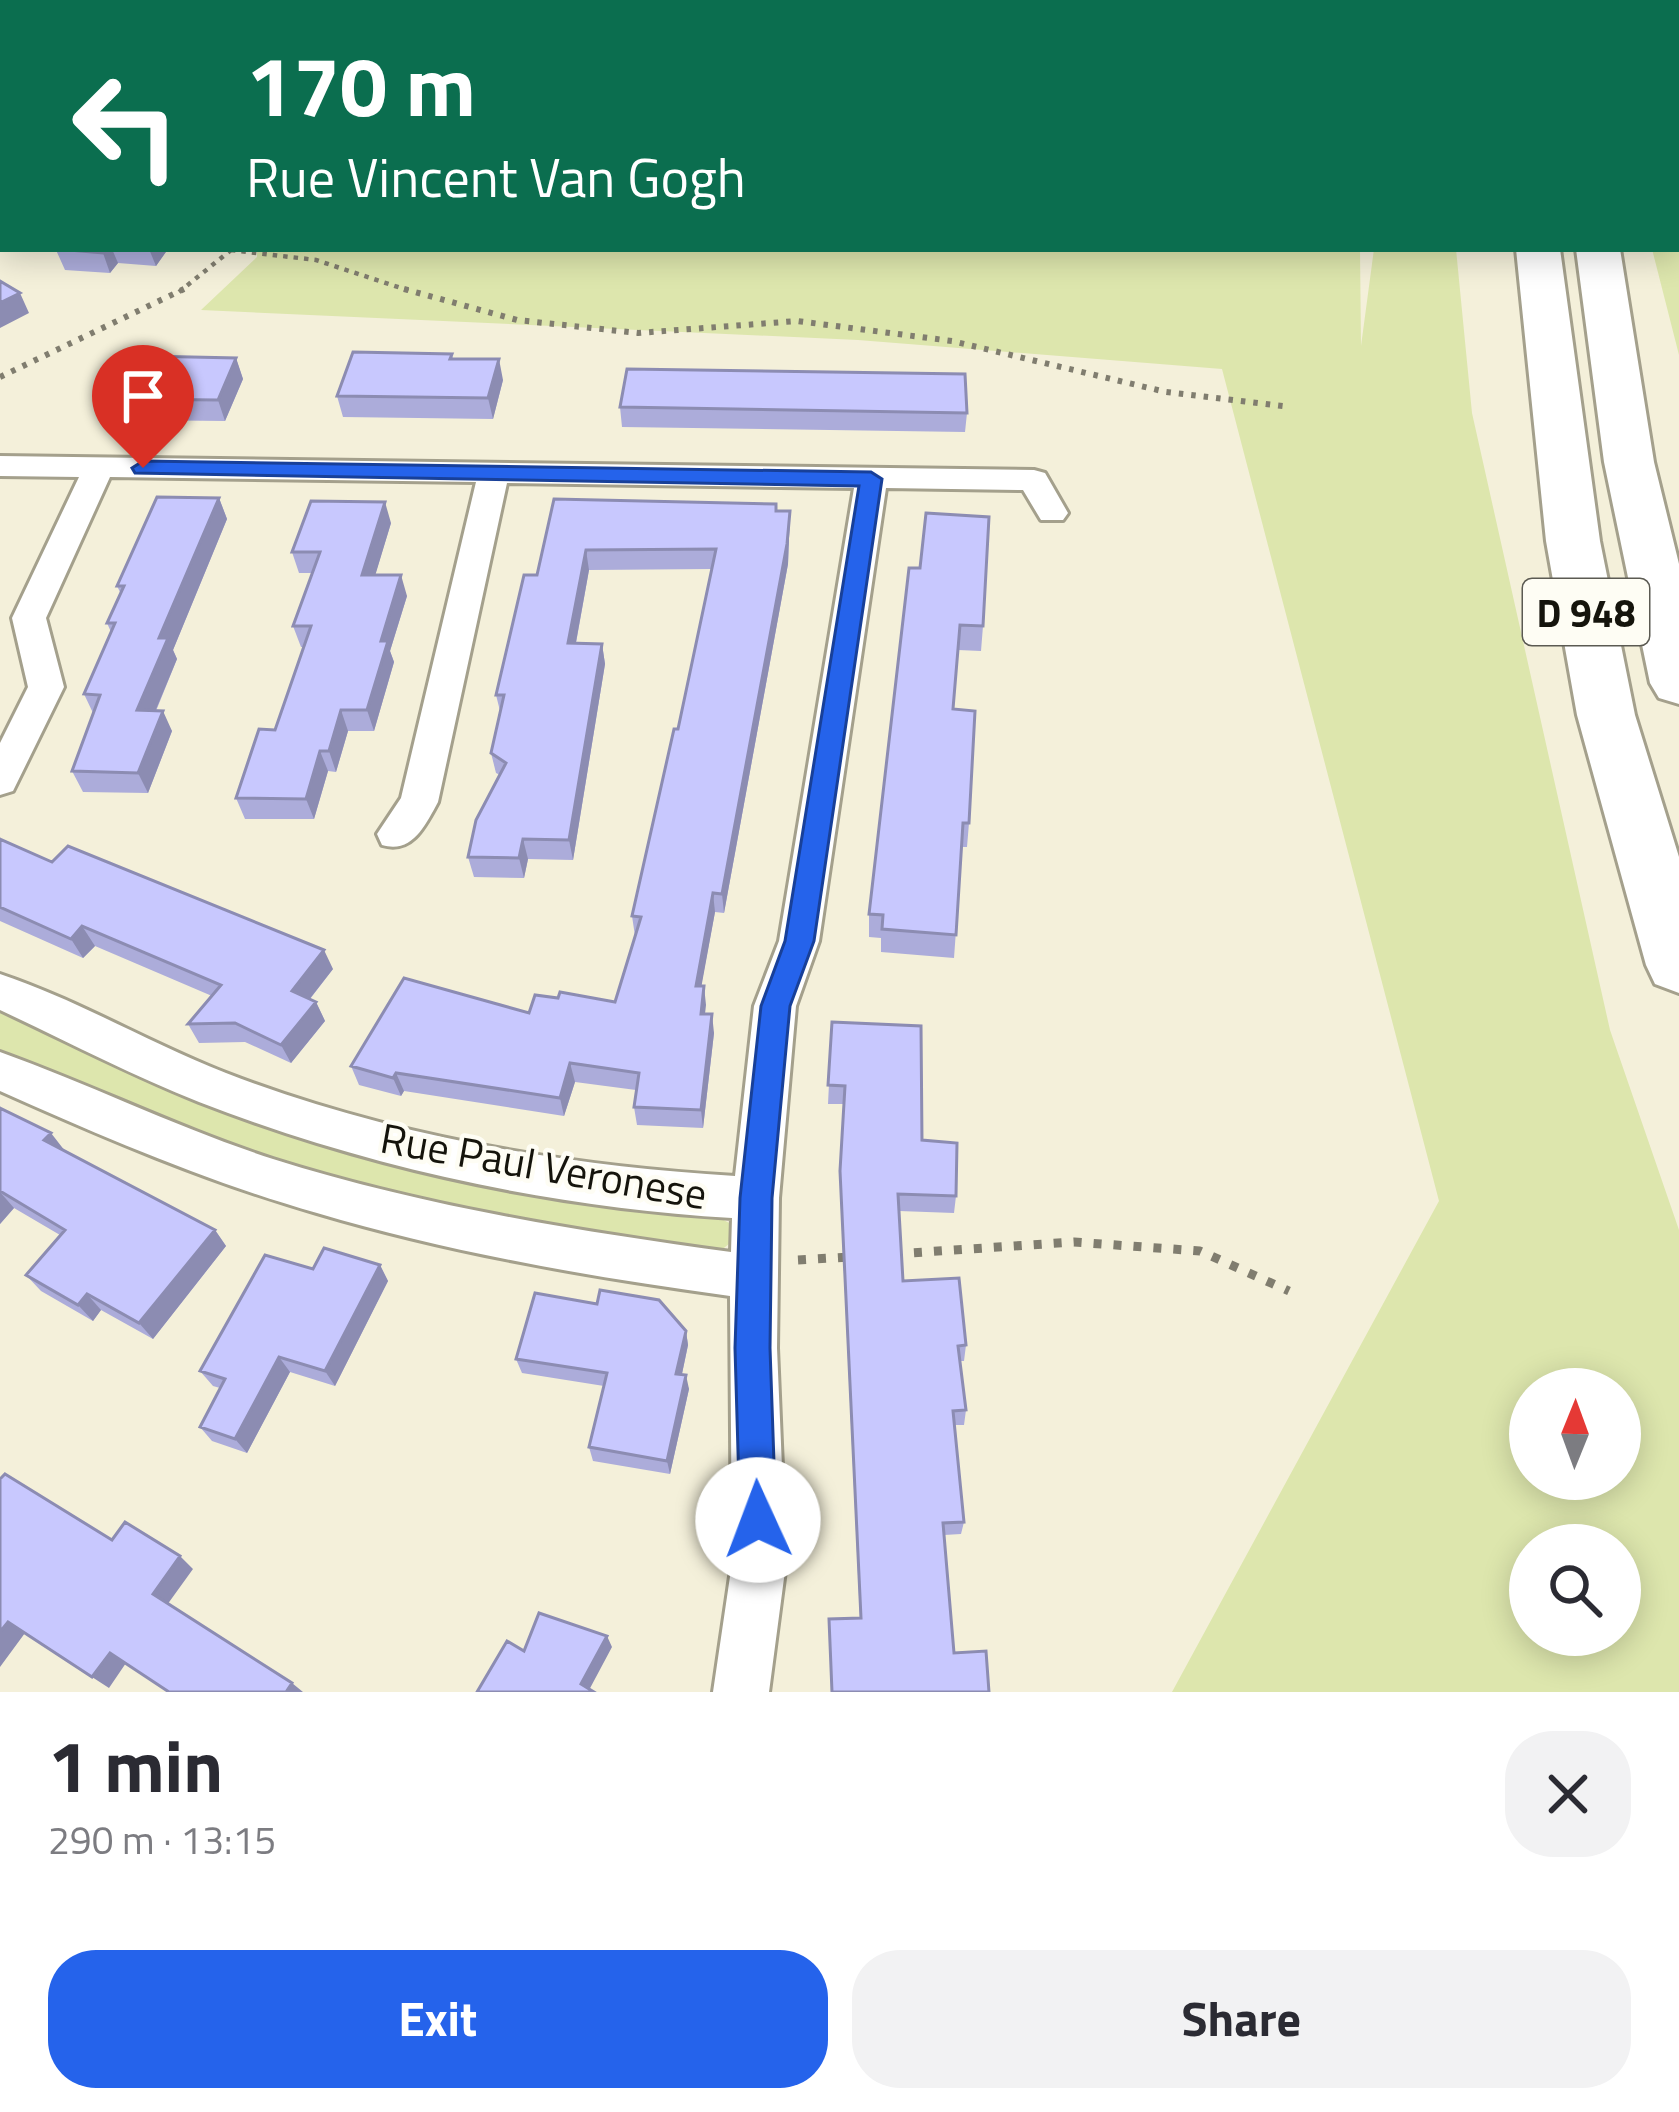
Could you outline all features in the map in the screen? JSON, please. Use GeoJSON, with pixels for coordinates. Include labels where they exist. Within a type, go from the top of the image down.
{"type":"FeatureCollection","features":[{"type":"Feature","properties":{"kind":"highway","name":"D 948"},"geometry":{"type":"LineString","coordinates":[[1538,252],[1573,541],[1606,715],[1679,965]]}},
{"type":"Feature","properties":{"kind":"highway","name":"D 948"},"geometry":{"type":"LineString","coordinates":[[1598,252],[1629,462],[1679,683]]}},
{"type":"Feature","properties":{"kind":"street"},"geometry":{"type":"LineString","coordinates":[[0,466],[1034,480],[1052,513]]}},
{"type":"Feature","properties":{"kind":"street"},"geometry":{"type":"LineString","coordinates":[[0,781],[46,687],[29,618],[99,467]]}},
{"type":"Feature","properties":{"kind":"street"},"geometry":{"type":"LineString","coordinates":[[396,834],[419,802],[494,472]]}},
{"type":"Feature","properties":{"kind":"street"},"geometry":{"type":"LineString","coordinates":[[741,1692],[759,1563],[756,1198],[776,1006],[800,941],[871,479]]}},
{"type":"Feature","properties":{"kind":"street","name":"Rue Paul Veronese"},"geometry":{"type":"LineString","coordinates":[[0,992],[242,1099],[440,1156],[669,1195],[756,1198]]}},
{"type":"Feature","properties":{"kind":"street","name":"Rue Paul Veronese"},"geometry":{"type":"LineString","coordinates":[[0,1071],[223,1162],[317,1193],[445,1226],[754,1270]]}},
{"type":"Feature","properties":{"kind":"path"},"geometry":{"type":"LineString","coordinates":[[0,377],[169,297],[222,264],[229,252]]}},
{"type":"Feature","properties":{"kind":"path"},"geometry":{"type":"LineString","coordinates":[[254,252],[316,260],[460,308],[517,320],[638,333],[797,321],[952,341],[1166,392],[1282,406]]}},
{"type":"Feature","properties":{"kind":"path"},"geometry":{"type":"LineString","coordinates":[[892,1254],[1074,1242],[1201,1251],[1289,1291]]}},
{"type":"Feature","properties":{"kind":"path"},"geometry":{"type":"LineString","coordinates":[[754,1270],[868,1256]]}},
{"type":"Feature","properties":{"kind":"green space"},"geometry":{"type":"Polygon","coordinates":[[[257,252],[1360,252],[1361,346],[1374,252],[1456,252],[1472,413],[1610,1030],[1679,1230],[1679,1692],[1172,1692],[1439,1201],[1222,369],[858,340],[201,310],[257,252]]]}},
{"type":"Feature","properties":{"kind":"green space"},"geometry":{"type":"Polygon","coordinates":[[[1653,252],[1679,252],[1679,355],[1653,252]]]}},
{"type":"Feature","properties":{"kind":"green space"},"geometry":{"type":"Polygon","coordinates":[[[0,1010],[245,1120],[429,1172],[718,1217],[733,1225],[735,1239],[719,1252],[418,1207],[225,1151],[0,1050],[0,1010]]]}},
{"type":"Feature","properties":{"kind":"building"},"geometry":{"type":"Polygon","coordinates":[[[0,281],[20,293],[0,303],[0,281]]]}},
{"type":"Feature","properties":{"kind":"building"},"geometry":{"type":"Polygon","coordinates":[[[353,352],[499,359],[488,398],[337,396],[353,352]]]}},
{"type":"Feature","properties":{"kind":"building"},"geometry":{"type":"Polygon","coordinates":[[[145,356],[236,358],[218,400],[123,399],[145,356]]]}},
{"type":"Feature","properties":{"kind":"building"},"geometry":{"type":"Polygon","coordinates":[[[627,369],[965,374],[967,413],[620,407],[627,369]]]}},
{"type":"Feature","properties":{"kind":"building"},"geometry":{"type":"Polygon","coordinates":[[[157,497],[219,498],[159,638],[168,638],[137,710],[163,711],[138,773],[72,771],[100,695],[84,694],[115,623],[107,623],[124,586],[117,586],[157,497]]]}},
{"type":"Feature","properties":{"kind":"building"},"geometry":{"type":"Polygon","coordinates":[[[554,499],[776,504],[776,511],[790,511],[722,894],[713,893],[696,986],[704,986],[701,1014],[712,1014],[701,1110],[634,1107],[639,1073],[570,1063],[560,1098],[396,1073],[393,1078],[351,1066],[404,978],[529,1013],[535,995],[558,998],[560,992],[615,1002],[641,917],[632,916],[716,549],[586,550],[568,643],[602,644],[569,840],[523,839],[519,858],[468,857],[476,820],[506,763],[491,753],[504,695],[496,695],[524,575],[537,575],[554,499]]]}},
{"type":"Feature","properties":{"kind":"building"},"geometry":{"type":"Polygon","coordinates":[[[311,501],[385,502],[362,575],[401,575],[381,641],[388,641],[367,710],[341,710],[329,751],[320,751],[306,799],[236,798],[259,729],[275,730],[311,626],[293,626],[320,552],[292,552],[311,501]]]}},
{"type":"Feature","properties":{"kind":"building"},"geometry":{"type":"Polygon","coordinates":[[[926,513],[989,517],[983,626],[960,625],[953,709],[975,711],[956,935],[882,929],[883,915],[869,914],[909,568],[920,568],[926,513]]]}},
{"type":"Feature","properties":{"kind":"building"},"geometry":{"type":"Polygon","coordinates":[[[0,839],[52,862],[68,846],[324,950],[292,991],[316,1002],[281,1045],[235,1023],[188,1024],[221,985],[82,926],[71,939],[0,907],[0,839]]]}},
{"type":"Feature","properties":{"kind":"building"},"geometry":{"type":"Polygon","coordinates":[[[832,1022],[921,1026],[922,1140],[957,1143],[956,1196],[898,1194],[903,1281],[959,1278],[966,1345],[958,1346],[966,1410],[953,1411],[964,1522],[943,1523],[954,1653],[986,1651],[989,1692],[832,1692],[829,1619],[861,1618],[840,1171],[845,1086],[828,1085],[832,1022]]]}},
{"type":"Feature","properties":{"kind":"building"},"geometry":{"type":"Polygon","coordinates":[[[0,1108],[51,1133],[44,1140],[215,1230],[139,1323],[87,1294],[78,1305],[26,1275],[65,1230],[0,1191],[0,1108]]]}},
{"type":"Feature","properties":{"kind":"building"},"geometry":{"type":"Polygon","coordinates":[[[324,1248],[380,1265],[325,1371],[279,1357],[235,1439],[200,1427],[225,1379],[200,1371],[265,1255],[313,1269],[324,1248]]]}},
{"type":"Feature","properties":{"kind":"building"},"geometry":{"type":"Polygon","coordinates":[[[600,1290],[659,1300],[686,1331],[676,1374],[686,1375],[667,1461],[589,1447],[607,1373],[516,1359],[535,1293],[597,1304],[600,1290]]]}},
{"type":"Feature","properties":{"kind":"building"},"geometry":{"type":"Polygon","coordinates":[[[5,1474],[112,1540],[125,1522],[180,1556],[153,1594],[292,1683],[286,1692],[169,1692],[110,1653],[92,1677],[8,1622],[0,1632],[0,1479],[5,1474]]]}},
{"type":"Feature","properties":{"kind":"building"},"geometry":{"type":"Polygon","coordinates":[[[539,1613],[607,1636],[581,1684],[594,1692],[477,1692],[507,1641],[524,1651],[539,1613]]]}},
{"type":"Feature","properties":{"kind":"route"},"geometry":{"type":"LineString","coordinates":[[143,468],[871,479],[800,941],[776,1006],[756,1198],[752,1348],[758,1520]]}}]}
